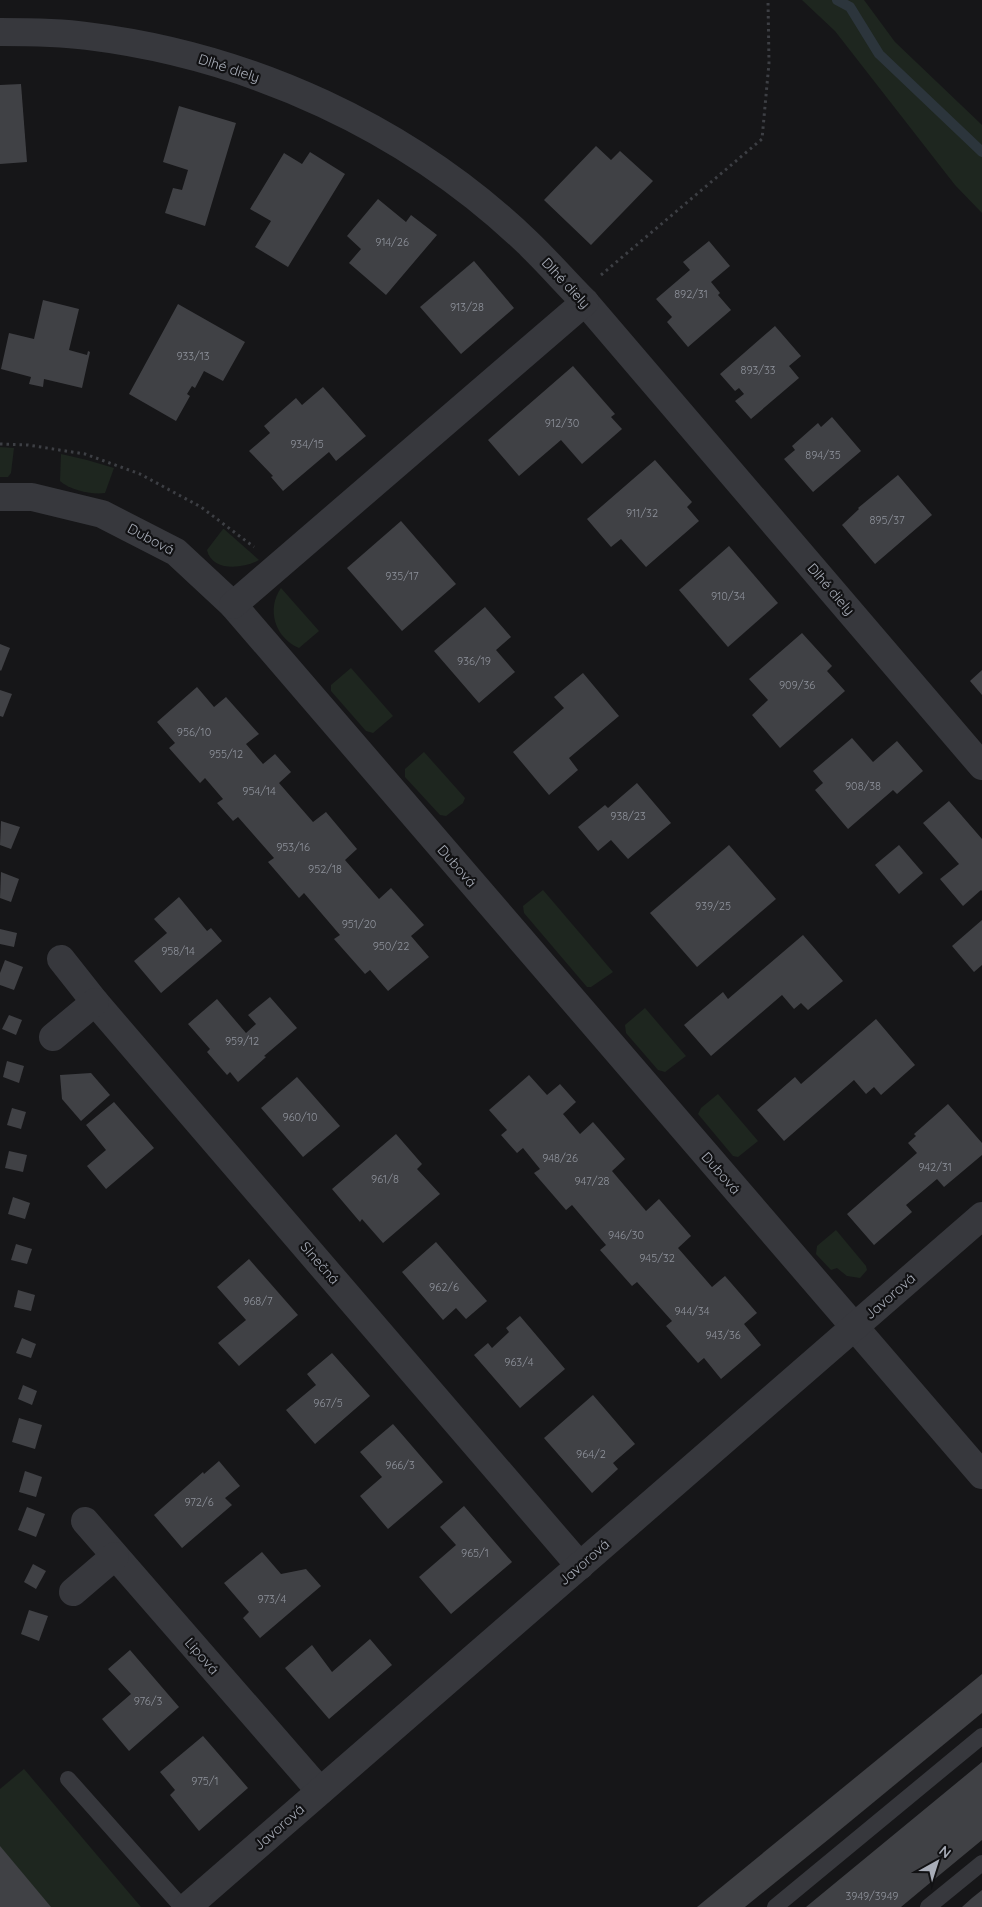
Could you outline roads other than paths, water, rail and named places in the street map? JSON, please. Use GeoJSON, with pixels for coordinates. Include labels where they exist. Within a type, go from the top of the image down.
{"type":"FeatureCollection","features":[{"type":"Feature","properties":{"kind":"street","name":"Dlhé diely"},"geometry":{"type":"LineString","coordinates":[[0,32],[86,36],[205,59],[263,78],[330,106],[416,155],[457,184],[528,242],[581,298],[982,766]]}},
{"type":"Feature","properties":{"kind":"street"},"geometry":{"type":"LineString","coordinates":[[233,604],[581,298]]}},
{"type":"Feature","properties":{"kind":"street","name":"Dubová"},"geometry":{"type":"LineString","coordinates":[[0,497],[32,498],[102,514],[176,552],[233,604],[982,1474]]}},
{"type":"Feature","properties":{"kind":"street","name":"Slnečná"},"geometry":{"type":"LineString","coordinates":[[61,960],[580,1566]]}},
{"type":"Feature","properties":{"kind":"street"},"geometry":{"type":"LineString","coordinates":[[53,1037],[95,1002]]}},
{"type":"Feature","properties":{"kind":"street","name":"Javorová"},"geometry":{"type":"LineString","coordinates":[[187,1907],[982,1216]]}},
{"type":"Feature","properties":{"kind":"street","name":"Lipová"},"geometry":{"type":"LineString","coordinates":[[85,1521],[320,1791]]}},
{"type":"Feature","properties":{"kind":"street"},"geometry":{"type":"LineString","coordinates":[[73,1592],[115,1556]]}},
{"type":"Feature","properties":{"kind":"lane"},"geometry":{"type":"LineString","coordinates":[[774,1907],[982,1736]]}},
{"type":"Feature","properties":{"kind":"lane"},"geometry":{"type":"LineString","coordinates":[[68,1779],[182,1907]]}},
{"type":"Feature","properties":{"kind":"lane"},"geometry":{"type":"LineString","coordinates":[[928,1907],[982,1863]]}},
{"type":"Feature","properties":{"kind":"waterway"},"geometry":{"type":"LineString","coordinates":[[837,0],[850,7],[879,54],[982,152]]}}]}
